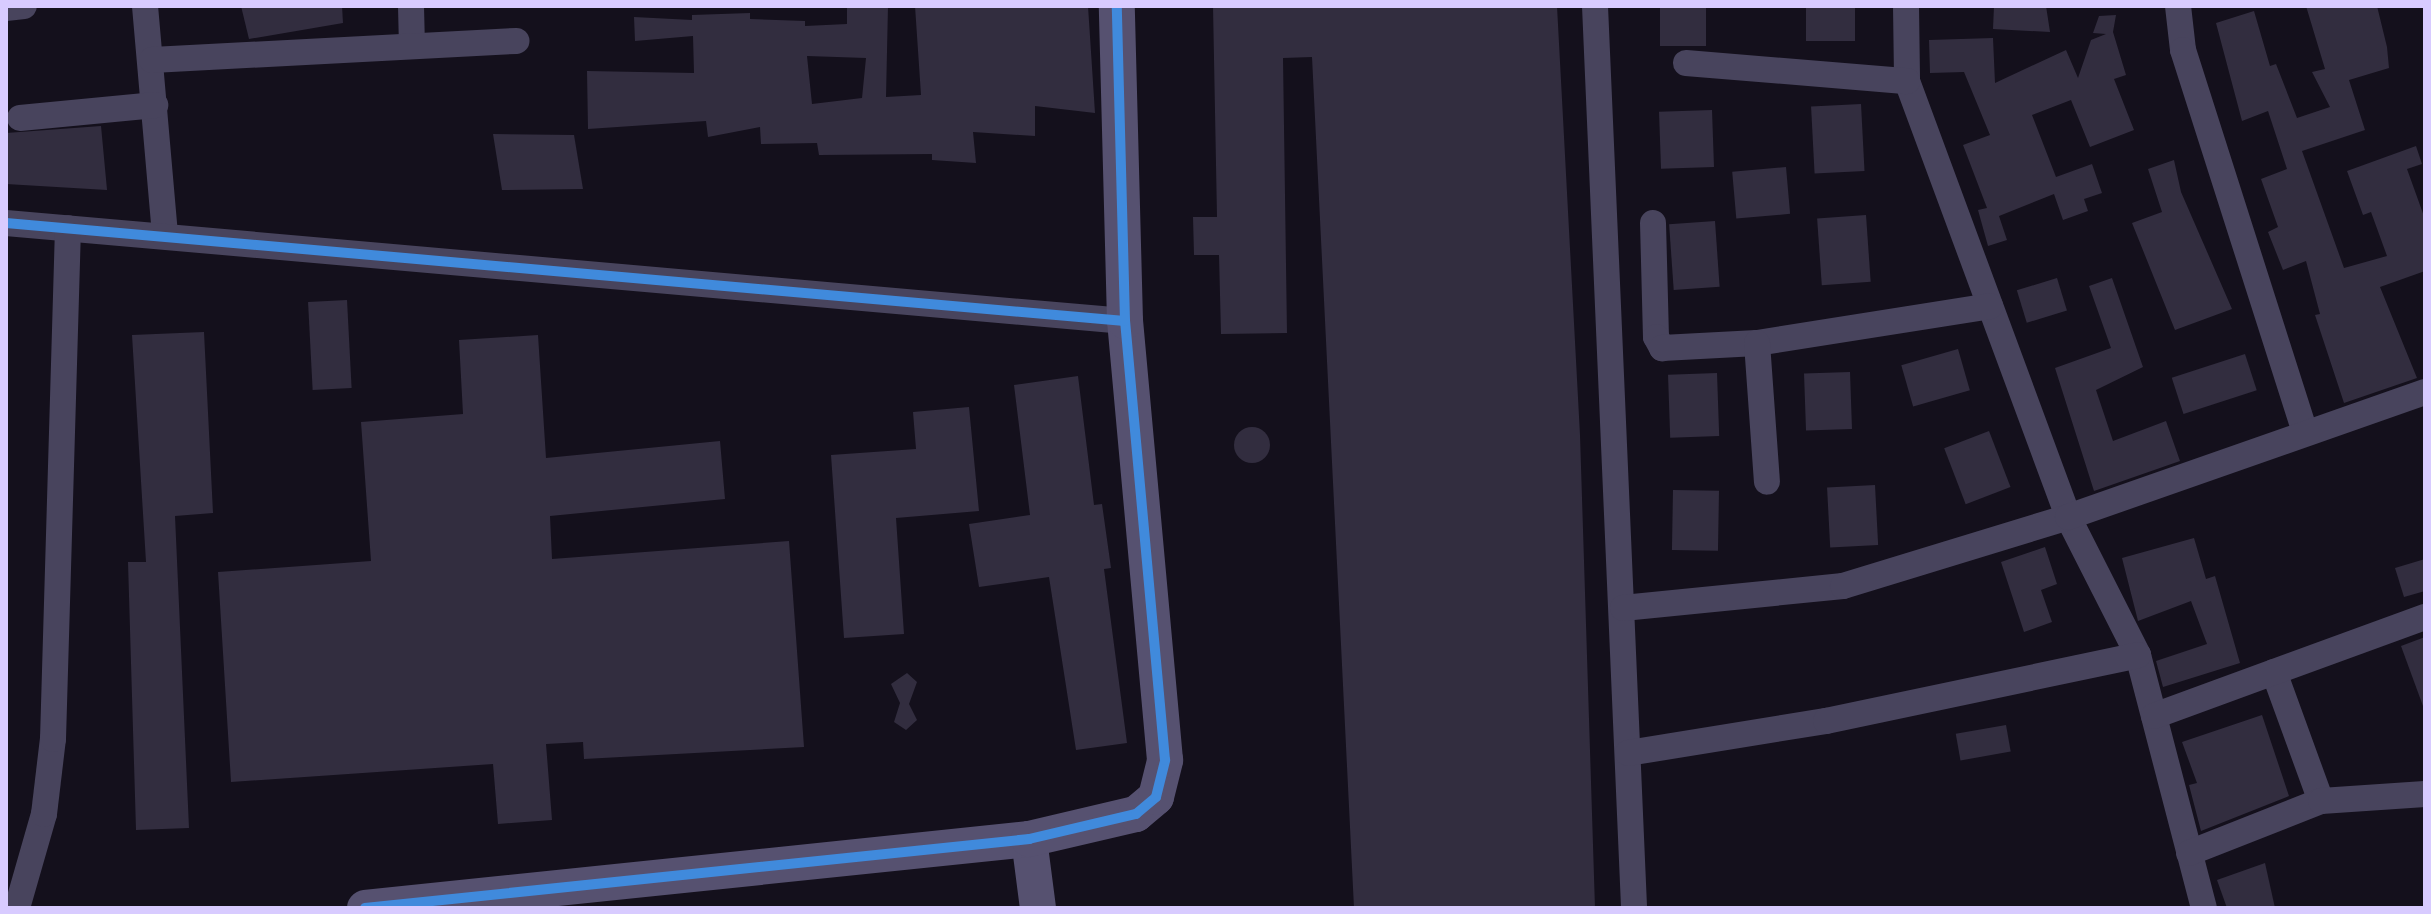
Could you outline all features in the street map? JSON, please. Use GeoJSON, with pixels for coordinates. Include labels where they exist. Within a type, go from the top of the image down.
{"type":"FeatureCollection","features":[{"type":"Feature","properties":{"kind":"street"},"geometry":{"type":"LineString","coordinates":[[6,8],[24,6]]}},
{"type":"Feature","properties":{"kind":"street"},"geometry":{"type":"LineString","coordinates":[[145,6],[165,236]]}},
{"type":"Feature","properties":{"kind":"street"},"geometry":{"type":"LineString","coordinates":[[411,6],[412,46]]}},
{"type":"Feature","properties":{"kind":"street"},"geometry":{"type":"LineString","coordinates":[[365,908],[526,900],[1029,839],[1136,814],[1156,797],[1165,760],[1125,321],[1117,6]]}},
{"type":"Feature","properties":{"kind":"street"},"geometry":{"type":"LineString","coordinates":[[1595,6],[1634,908]]}},
{"type":"Feature","properties":{"kind":"street"},"geometry":{"type":"LineString","coordinates":[[1906,6],[1907,81],[2068,517],[2138,655],[2204,908]]}},
{"type":"Feature","properties":{"kind":"street"},"geometry":{"type":"LineString","coordinates":[[2178,6],[2183,50],[2305,433]]}},
{"type":"Feature","properties":{"kind":"street"},"geometry":{"type":"LineString","coordinates":[[152,60],[517,41]]}},
{"type":"Feature","properties":{"kind":"street"},"geometry":{"type":"LineString","coordinates":[[1686,63],[1907,81]]}},
{"type":"Feature","properties":{"kind":"street"},"geometry":{"type":"LineString","coordinates":[[20,118],[155,105]]}},
{"type":"Feature","properties":{"kind":"street"},"geometry":{"type":"LineString","coordinates":[[6,223],[1125,321]]}},
{"type":"Feature","properties":{"kind":"street"},"geometry":{"type":"LineString","coordinates":[[1653,223],[1656,337],[1662,348],[1757,343],[1990,306]]}},
{"type":"Feature","properties":{"kind":"street"},"geometry":{"type":"LineString","coordinates":[[17,908],[44,814],[53,739],[68,228]]}},
{"type":"Feature","properties":{"kind":"street"},"geometry":{"type":"LineString","coordinates":[[1757,343],[1767,482]]}},
{"type":"Feature","properties":{"kind":"street"},"geometry":{"type":"LineString","coordinates":[[1623,608],[1843,586],[2068,517],[2425,392]]}},
{"type":"Feature","properties":{"kind":"street"},"geometry":{"type":"LineString","coordinates":[[2154,716],[2425,617]]}},
{"type":"Feature","properties":{"kind":"street"},"geometry":{"type":"LineString","coordinates":[[1628,753],[1826,721],[2138,655]]}},
{"type":"Feature","properties":{"kind":"street"},"geometry":{"type":"LineString","coordinates":[[2274,672],[2321,801]]}},
{"type":"Feature","properties":{"kind":"street"},"geometry":{"type":"LineString","coordinates":[[2189,853],[2321,801],[2425,794]]}},
{"type":"Feature","properties":{"kind":"street"},"geometry":{"type":"LineString","coordinates":[[1029,839],[1038,908]]}},
{"type":"Feature","properties":{"kind":"building"},"geometry":{"type":"Polygon","coordinates":[[[241,6],[342,6],[343,23],[249,39],[241,6]]]}},
{"type":"Feature","properties":{"kind":"building"},"geometry":{"type":"Polygon","coordinates":[[[888,6],[886,97],[921,95],[915,6],[1088,6],[1095,113],[1035,106],[1035,136],[973,132],[976,163],[932,160],[932,154],[819,155],[817,143],[761,144],[760,127],[708,137],[706,121],[588,129],[587,71],[694,73],[693,36],[635,41],[634,17],[692,20],[692,15],[750,13],[750,19],[805,21],[805,26],[847,24],[847,8],[888,6]],[[807,56],[812,104],[862,98],[866,58],[807,56]]]}},
{"type":"Feature","properties":{"kind":"building"},"geometry":{"type":"Polygon","coordinates":[[[1213,6],[1557,6],[1580,435],[1595,908],[1354,908],[1312,57],[1283,58],[1287,333],[1221,334],[1219,255],[1194,255],[1193,217],[1217,217],[1213,6]]]}},
{"type":"Feature","properties":{"kind":"building"},"geometry":{"type":"Polygon","coordinates":[[[1660,6],[1706,6],[1706,46],[1660,46],[1660,6]]]}},
{"type":"Feature","properties":{"kind":"building"},"geometry":{"type":"Polygon","coordinates":[[[1806,6],[1855,6],[1855,41],[1806,41],[1806,6]]]}},
{"type":"Feature","properties":{"kind":"building"},"geometry":{"type":"Polygon","coordinates":[[[1994,6],[2046,6],[2050,32],[1993,29],[1994,6]]]}},
{"type":"Feature","properties":{"kind":"building"},"geometry":{"type":"Polygon","coordinates":[[[2306,6],[2377,6],[2387,47],[2389,68],[2349,80],[2365,130],[2302,151],[2344,268],[2387,256],[2371,212],[2363,215],[2347,171],[2416,146],[2422,164],[2407,169],[2425,219],[2425,271],[2380,287],[2417,378],[2344,403],[2315,315],[2320,314],[2306,261],[2283,270],[2268,232],[2278,227],[2261,179],[2287,169],[2268,111],[2242,121],[2216,23],[2254,11],[2270,66],[2276,64],[2297,118],[2330,107],[2312,72],[2325,69],[2306,6]]]}},
{"type":"Feature","properties":{"kind":"building"},"geometry":{"type":"Polygon","coordinates":[[[2116,15],[2113,32],[2126,75],[2114,79],[2134,130],[2090,147],[2071,100],[2032,115],[2056,177],[2092,164],[2102,193],[2084,199],[2088,211],[2063,220],[2054,194],[1999,216],[2007,240],[1988,246],[1978,210],[1987,208],[1963,145],[1990,135],[1964,72],[1930,73],[1929,40],[1993,38],[1995,83],[2066,50],[2078,78],[2091,40],[2106,34],[2093,33],[2099,16],[2116,15]]]}},
{"type":"Feature","properties":{"kind":"building"},"geometry":{"type":"Polygon","coordinates":[[[1861,104],[1865,171],[1815,174],[1811,107],[1861,104]]]}},
{"type":"Feature","properties":{"kind":"building"},"geometry":{"type":"Polygon","coordinates":[[[1712,110],[1714,167],[1661,169],[1659,112],[1712,110]]]}},
{"type":"Feature","properties":{"kind":"building"},"geometry":{"type":"Polygon","coordinates":[[[101,126],[107,190],[6,184],[6,133],[101,126]]]}},
{"type":"Feature","properties":{"kind":"building"},"geometry":{"type":"Polygon","coordinates":[[[493,134],[574,135],[583,189],[502,190],[493,134]]]}},
{"type":"Feature","properties":{"kind":"building"},"geometry":{"type":"Polygon","coordinates":[[[2174,160],[2181,192],[2232,309],[2175,330],[2132,223],[2162,212],[2148,169],[2174,160]]]}},
{"type":"Feature","properties":{"kind":"building"},"geometry":{"type":"Polygon","coordinates":[[[1786,167],[1790,214],[1736,219],[1732,172],[1786,167]]]}},
{"type":"Feature","properties":{"kind":"building"},"geometry":{"type":"Polygon","coordinates":[[[1866,215],[1871,282],[1822,285],[1817,218],[1866,215]]]}},
{"type":"Feature","properties":{"kind":"building"},"geometry":{"type":"Polygon","coordinates":[[[1715,221],[1720,287],[1674,290],[1669,224],[1715,221]]]}},
{"type":"Feature","properties":{"kind":"building"},"geometry":{"type":"Polygon","coordinates":[[[2057,278],[2067,311],[2027,323],[2017,290],[2057,278]]]}},
{"type":"Feature","properties":{"kind":"building"},"geometry":{"type":"Polygon","coordinates":[[[2112,278],[2143,367],[2096,390],[2113,441],[2166,421],[2180,461],[2094,491],[2055,368],[2111,348],[2089,286],[2112,278]]]}},
{"type":"Feature","properties":{"kind":"building"},"geometry":{"type":"Polygon","coordinates":[[[347,300],[352,388],[313,390],[308,302],[347,300]]]}},
{"type":"Feature","properties":{"kind":"building"},"geometry":{"type":"Polygon","coordinates":[[[204,332],[213,513],[175,516],[189,828],[136,830],[128,562],[146,562],[132,335],[204,332]]]}},
{"type":"Feature","properties":{"kind":"building"},"geometry":{"type":"Polygon","coordinates":[[[538,335],[546,458],[720,441],[725,499],[550,516],[552,559],[789,541],[804,747],[584,759],[583,742],[546,744],[552,820],[498,824],[493,764],[231,782],[218,572],[371,561],[361,422],[463,414],[459,340],[538,335]]]}},
{"type":"Feature","properties":{"kind":"building"},"geometry":{"type":"Polygon","coordinates":[[[1958,349],[1970,390],[1913,407],[1901,365],[1958,349]]]}},
{"type":"Feature","properties":{"kind":"building"},"geometry":{"type":"Polygon","coordinates":[[[2245,354],[2257,390],[2184,414],[2172,378],[2245,354]]]}},
{"type":"Feature","properties":{"kind":"building"},"geometry":{"type":"Polygon","coordinates":[[[1850,372],[1852,429],[1806,431],[1804,374],[1850,372]]]}},
{"type":"Feature","properties":{"kind":"building"},"geometry":{"type":"Polygon","coordinates":[[[1717,373],[1719,436],[1670,438],[1668,375],[1717,373]]]}},
{"type":"Feature","properties":{"kind":"building"},"geometry":{"type":"Polygon","coordinates":[[[1078,376],[1094,505],[1102,504],[1111,568],[1104,569],[1127,743],[1076,750],[1049,577],[979,587],[969,524],[1030,515],[1014,385],[1078,376]]]}},
{"type":"Feature","properties":{"kind":"building"},"geometry":{"type":"Polygon","coordinates":[[[969,407],[979,511],[896,518],[904,634],[844,638],[831,455],[916,449],[913,412],[969,407]]]}},
{"type":"Feature","properties":{"kind":"building"},"geometry":{"type":"Polygon","coordinates":[[[1252,427],[1265,432],[1270,445],[1265,458],[1252,463],[1239,458],[1234,445],[1239,432],[1252,427]]]}},
{"type":"Feature","properties":{"kind":"building"},"geometry":{"type":"Polygon","coordinates":[[[1989,431],[2011,487],[1966,504],[1944,448],[1989,431]]]}},
{"type":"Feature","properties":{"kind":"building"},"geometry":{"type":"Polygon","coordinates":[[[1875,485],[1878,545],[1830,547],[1827,488],[1875,485]]]}},
{"type":"Feature","properties":{"kind":"building"},"geometry":{"type":"Polygon","coordinates":[[[1673,490],[1719,491],[1718,551],[1672,550],[1673,490]]]}},
{"type":"Feature","properties":{"kind":"building"},"geometry":{"type":"Polygon","coordinates":[[[2194,538],[2206,579],[2215,576],[2240,663],[2163,687],[2156,661],[2207,644],[2191,601],[2138,621],[2122,558],[2194,538]]]}},
{"type":"Feature","properties":{"kind":"building"},"geometry":{"type":"Polygon","coordinates":[[[2045,547],[2057,584],[2041,590],[2052,622],[2024,632],[2001,562],[2045,547]]]}},
{"type":"Feature","properties":{"kind":"building"},"geometry":{"type":"Polygon","coordinates":[[[2425,559],[2425,591],[2404,597],[2395,568],[2425,559]]]}},
{"type":"Feature","properties":{"kind":"building"},"geometry":{"type":"Polygon","coordinates":[[[2425,637],[2425,706],[2423,706],[2401,646],[2425,637]]]}},
{"type":"Feature","properties":{"kind":"building"},"geometry":{"type":"Polygon","coordinates":[[[907,673],[917,682],[909,704],[917,720],[906,730],[894,722],[900,703],[891,684],[907,673]]]}},
{"type":"Feature","properties":{"kind":"building"},"geometry":{"type":"Polygon","coordinates":[[[2262,715],[2289,796],[2201,831],[2189,785],[2197,783],[2182,742],[2262,715]]]}},
{"type":"Feature","properties":{"kind":"building"},"geometry":{"type":"Polygon","coordinates":[[[2006,725],[2011,752],[1960,760],[1956,734],[2006,725]]]}},
{"type":"Feature","properties":{"kind":"building"},"geometry":{"type":"Polygon","coordinates":[[[2265,863],[2275,908],[2227,908],[2217,880],[2265,863]]]}},
{"type":"Feature","properties":{"kind":"cycle path"},"geometry":{"type":"LineString","coordinates":[[365,908],[1029,839],[1136,814],[1156,797],[1165,760],[1125,321],[1117,6]]}},
{"type":"Feature","properties":{"kind":"cycle path"},"geometry":{"type":"LineString","coordinates":[[6,223],[1125,321]]}}]}
